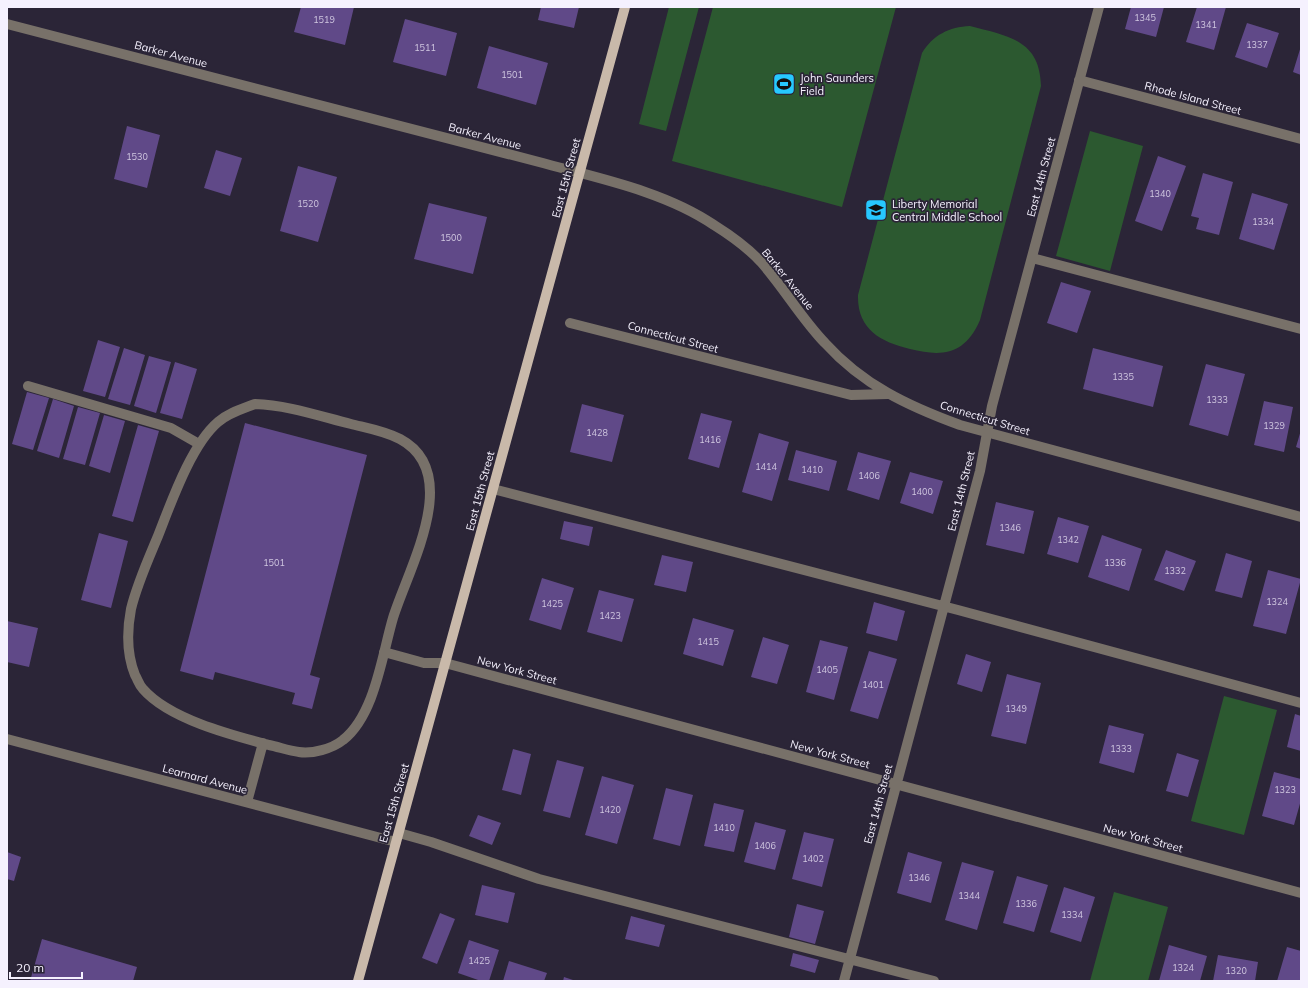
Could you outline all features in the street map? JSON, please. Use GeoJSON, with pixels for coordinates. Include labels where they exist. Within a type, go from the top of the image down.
{"type":"FeatureCollection","features":[{"type":"Feature","properties":{"kind":"main road","name":"East 15th Street"},"geometry":{"type":"LineString","coordinates":[[358,981],[580,173],[624,7]]}},
{"type":"Feature","properties":{"kind":"street","name":"East 14th Street"},"geometry":{"type":"LineString","coordinates":[[844,981],[895,784],[980,471],[992,406],[1099,7]]}},
{"type":"Feature","properties":{"kind":"street","name":"Barker Avenue"},"geometry":{"type":"LineString","coordinates":[[7,24],[580,173],[665,199],[691,210],[715,225],[760,261],[825,344],[849,366],[888,394]]}},
{"type":"Feature","properties":{"kind":"street","name":"Rhode Island Street"},"geometry":{"type":"LineString","coordinates":[[1079,80],[1301,139]]}},
{"type":"Feature","properties":{"kind":"street"},"geometry":{"type":"LineString","coordinates":[[1032,258],[1301,329]]}},
{"type":"Feature","properties":{"kind":"street","name":"Connecticut Street"},"geometry":{"type":"LineString","coordinates":[[570,323],[851,396],[888,394],[941,418],[987,432],[1301,516]]}},
{"type":"Feature","properties":{"kind":"street"},"geometry":{"type":"LineString","coordinates":[[28,386],[171,428],[199,444]]}},
{"type":"Feature","properties":{"kind":"street"},"geometry":{"type":"LineString","coordinates":[[254,404],[274,405],[377,430],[400,439],[416,450],[426,464],[430,481],[431,500],[428,519],[401,592],[384,652],[371,698],[361,719],[343,740],[324,750],[301,753],[232,735],[161,705],[141,687],[131,664],[128,636],[132,609],[147,564],[174,497],[199,444],[217,422],[236,410],[254,404]]}},
{"type":"Feature","properties":{"kind":"street"},"geometry":{"type":"LineString","coordinates":[[493,489],[943,606],[1301,703]]}},
{"type":"Feature","properties":{"kind":"street","name":"New York Street"},"geometry":{"type":"LineString","coordinates":[[384,652],[424,663],[446,663],[1301,893]]}},
{"type":"Feature","properties":{"kind":"street","name":"Learnard Avenue"},"geometry":{"type":"LineString","coordinates":[[7,739],[247,802],[397,838],[430,842],[539,879],[934,981]]}},
{"type":"Feature","properties":{"kind":"street"},"geometry":{"type":"LineString","coordinates":[[247,802],[263,743]]}},
{"type":"Feature","properties":{"kind":"green space"},"geometry":{"type":"Polygon","coordinates":[[[669,7],[699,7],[666,131],[639,124],[669,7]]]}},
{"type":"Feature","properties":{"kind":"green space","name":"John Saunders Field"},"geometry":{"type":"Polygon","coordinates":[[[713,7],[896,7],[842,207],[672,161],[713,7]]]}},
{"type":"Feature","properties":{"kind":"green space"},"geometry":{"type":"Polygon","coordinates":[[[970,26],[1008,37],[1019,42],[1028,49],[1035,58],[1039,70],[1041,86],[980,320],[974,332],[960,347],[942,353],[932,353],[899,346],[880,338],[872,332],[861,317],[858,295],[922,53],[931,41],[942,33],[955,28],[970,26]]]}},
{"type":"Feature","properties":{"kind":"green space"},"geometry":{"type":"Polygon","coordinates":[[[1090,131],[1143,146],[1110,271],[1056,256],[1090,131]]]}},
{"type":"Feature","properties":{"kind":"green space"},"geometry":{"type":"Polygon","coordinates":[[[1224,696],[1277,710],[1244,835],[1191,821],[1224,696]]]}},
{"type":"Feature","properties":{"kind":"green space"},"geometry":{"type":"Polygon","coordinates":[[[1114,892],[1168,907],[1148,981],[1090,981],[1114,892]]]}},
{"type":"Feature","properties":{"kind":"building"},"geometry":{"type":"Polygon","coordinates":[[[301,7],[354,7],[345,45],[294,32],[301,7]]]}},
{"type":"Feature","properties":{"kind":"building"},"geometry":{"type":"Polygon","coordinates":[[[541,7],[579,7],[574,28],[538,20],[541,7]]]}},
{"type":"Feature","properties":{"kind":"building"},"geometry":{"type":"Polygon","coordinates":[[[1131,7],[1164,7],[1156,37],[1125,29],[1131,7]]]}},
{"type":"Feature","properties":{"kind":"building"},"geometry":{"type":"Polygon","coordinates":[[[1197,7],[1226,7],[1214,50],[1186,42],[1197,7]]]}},
{"type":"Feature","properties":{"kind":"building"},"geometry":{"type":"Polygon","coordinates":[[[405,19],[457,33],[446,76],[393,62],[405,19]]]}},
{"type":"Feature","properties":{"kind":"building"},"geometry":{"type":"Polygon","coordinates":[[[1247,23],[1279,33],[1267,68],[1235,57],[1247,23]]]}},
{"type":"Feature","properties":{"kind":"building"},"geometry":{"type":"Polygon","coordinates":[[[489,46],[548,63],[536,105],[477,88],[489,46]]]}},
{"type":"Feature","properties":{"kind":"building"},"geometry":{"type":"Polygon","coordinates":[[[1301,46],[1301,75],[1293,72],[1301,46]]]}},
{"type":"Feature","properties":{"kind":"building"},"geometry":{"type":"Polygon","coordinates":[[[127,126],[160,135],[147,188],[114,179],[127,126]]]}},
{"type":"Feature","properties":{"kind":"building"},"geometry":{"type":"Polygon","coordinates":[[[216,150],[242,158],[230,196],[204,188],[216,150]]]}},
{"type":"Feature","properties":{"kind":"building"},"geometry":{"type":"Polygon","coordinates":[[[1158,156],[1186,166],[1162,231],[1135,221],[1158,156]]]}},
{"type":"Feature","properties":{"kind":"building"},"geometry":{"type":"Polygon","coordinates":[[[298,166],[337,177],[318,242],[280,231],[298,166]]]}},
{"type":"Feature","properties":{"kind":"building"},"geometry":{"type":"Polygon","coordinates":[[[1203,173],[1233,182],[1219,235],[1196,229],[1199,218],[1191,216],[1203,173]]]}},
{"type":"Feature","properties":{"kind":"building"},"geometry":{"type":"Polygon","coordinates":[[[1252,193],[1288,204],[1274,250],[1239,239],[1252,193]]]}},
{"type":"Feature","properties":{"kind":"building"},"geometry":{"type":"Polygon","coordinates":[[[429,203],[487,217],[473,274],[414,259],[429,203]]]}},
{"type":"Feature","properties":{"kind":"building"},"geometry":{"type":"Polygon","coordinates":[[[1061,282],[1091,291],[1077,333],[1047,323],[1061,282]]]}},
{"type":"Feature","properties":{"kind":"building"},"geometry":{"type":"Polygon","coordinates":[[[98,340],[120,347],[105,397],[83,391],[98,340]]]}},
{"type":"Feature","properties":{"kind":"building"},"geometry":{"type":"Polygon","coordinates":[[[124,348],[145,355],[130,405],[108,399],[124,348]]]}},
{"type":"Feature","properties":{"kind":"building"},"geometry":{"type":"Polygon","coordinates":[[[1093,348],[1163,366],[1153,407],[1083,389],[1093,348]]]}},
{"type":"Feature","properties":{"kind":"building"},"geometry":{"type":"Polygon","coordinates":[[[149,356],[171,362],[156,413],[134,406],[149,356]]]}},
{"type":"Feature","properties":{"kind":"building"},"geometry":{"type":"Polygon","coordinates":[[[175,362],[197,369],[182,419],[160,413],[175,362]]]}},
{"type":"Feature","properties":{"kind":"building"},"geometry":{"type":"Polygon","coordinates":[[[1206,364],[1245,374],[1228,436],[1189,425],[1206,364]]]}},
{"type":"Feature","properties":{"kind":"building"},"geometry":{"type":"Polygon","coordinates":[[[27,392],[49,398],[33,450],[12,444],[27,392]]]}},
{"type":"Feature","properties":{"kind":"building"},"geometry":{"type":"Polygon","coordinates":[[[53,399],[74,406],[59,458],[37,451],[53,399]]]}},
{"type":"Feature","properties":{"kind":"building"},"geometry":{"type":"Polygon","coordinates":[[[1264,401],[1293,407],[1284,452],[1254,445],[1264,401]]]}},
{"type":"Feature","properties":{"kind":"building"},"geometry":{"type":"Polygon","coordinates":[[[582,404],[624,415],[612,462],[570,452],[582,404]]]}},
{"type":"Feature","properties":{"kind":"building"},"geometry":{"type":"Polygon","coordinates":[[[78,407],[100,413],[85,465],[63,459],[78,407]]]}},
{"type":"Feature","properties":{"kind":"building"},"geometry":{"type":"Polygon","coordinates":[[[701,413],[732,421],[719,468],[688,459],[701,413]]]}},
{"type":"Feature","properties":{"kind":"building"},"geometry":{"type":"Polygon","coordinates":[[[104,415],[125,421],[110,473],[89,466],[104,415]]]}},
{"type":"Feature","properties":{"kind":"building"},"geometry":{"type":"Polygon","coordinates":[[[245,423],[367,455],[310,675],[320,678],[312,709],[292,704],[295,693],[215,672],[213,680],[180,671],[245,423]]]}},
{"type":"Feature","properties":{"kind":"building"},"geometry":{"type":"Polygon","coordinates":[[[138,425],[159,431],[133,522],[112,516],[138,425]]]}},
{"type":"Feature","properties":{"kind":"building"},"geometry":{"type":"Polygon","coordinates":[[[1301,430],[1301,449],[1296,447],[1301,430]]]}},
{"type":"Feature","properties":{"kind":"building"},"geometry":{"type":"Polygon","coordinates":[[[759,433],[789,442],[772,501],[742,492],[759,433]]]}},
{"type":"Feature","properties":{"kind":"building"},"geometry":{"type":"Polygon","coordinates":[[[796,450],[837,461],[829,491],[788,480],[796,450]]]}},
{"type":"Feature","properties":{"kind":"building"},"geometry":{"type":"Polygon","coordinates":[[[858,452],[891,461],[879,500],[847,490],[858,452]]]}},
{"type":"Feature","properties":{"kind":"building"},"geometry":{"type":"Polygon","coordinates":[[[910,472],[943,481],[933,514],[900,503],[910,472]]]}},
{"type":"Feature","properties":{"kind":"building"},"geometry":{"type":"Polygon","coordinates":[[[996,502],[1034,511],[1024,554],[986,545],[996,502]]]}},
{"type":"Feature","properties":{"kind":"building"},"geometry":{"type":"Polygon","coordinates":[[[1058,517],[1089,526],[1078,563],[1047,554],[1058,517]]]}},
{"type":"Feature","properties":{"kind":"building"},"geometry":{"type":"Polygon","coordinates":[[[564,521],[593,527],[589,546],[560,539],[564,521]]]}},
{"type":"Feature","properties":{"kind":"building"},"geometry":{"type":"Polygon","coordinates":[[[99,533],[128,541],[111,608],[81,600],[99,533]]]}},
{"type":"Feature","properties":{"kind":"building"},"geometry":{"type":"Polygon","coordinates":[[[1102,535],[1142,549],[1129,591],[1088,577],[1102,535]]]}},
{"type":"Feature","properties":{"kind":"building"},"geometry":{"type":"Polygon","coordinates":[[[1166,550],[1196,561],[1184,591],[1154,580],[1166,550]]]}},
{"type":"Feature","properties":{"kind":"building"},"geometry":{"type":"Polygon","coordinates":[[[1226,553],[1252,561],[1242,598],[1215,591],[1226,553]]]}},
{"type":"Feature","properties":{"kind":"building"},"geometry":{"type":"Polygon","coordinates":[[[662,555],[693,562],[686,592],[654,585],[662,555]]]}},
{"type":"Feature","properties":{"kind":"building"},"geometry":{"type":"Polygon","coordinates":[[[1268,570],[1301,579],[1286,634],[1253,626],[1268,570]]]}},
{"type":"Feature","properties":{"kind":"building"},"geometry":{"type":"Polygon","coordinates":[[[542,578],[574,588],[561,630],[529,620],[542,578]]]}},
{"type":"Feature","properties":{"kind":"building"},"geometry":{"type":"Polygon","coordinates":[[[599,590],[634,599],[622,642],[587,632],[599,590]]]}},
{"type":"Feature","properties":{"kind":"building"},"geometry":{"type":"Polygon","coordinates":[[[874,602],[905,611],[897,641],[866,633],[874,602]]]}},
{"type":"Feature","properties":{"kind":"building"},"geometry":{"type":"Polygon","coordinates":[[[693,618],[734,630],[723,666],[683,654],[693,618]]]}},
{"type":"Feature","properties":{"kind":"building"},"geometry":{"type":"Polygon","coordinates":[[[7,621],[38,628],[29,667],[7,662],[7,621]]]}},
{"type":"Feature","properties":{"kind":"building"},"geometry":{"type":"Polygon","coordinates":[[[763,637],[789,645],[777,684],[751,677],[763,637]]]}},
{"type":"Feature","properties":{"kind":"building"},"geometry":{"type":"Polygon","coordinates":[[[820,640],[848,647],[834,700],[806,692],[820,640]]]}},
{"type":"Feature","properties":{"kind":"building"},"geometry":{"type":"Polygon","coordinates":[[[869,651],[897,659],[878,719],[850,711],[869,651]]]}},
{"type":"Feature","properties":{"kind":"building"},"geometry":{"type":"Polygon","coordinates":[[[966,654],[991,662],[982,692],[957,684],[966,654]]]}},
{"type":"Feature","properties":{"kind":"building"},"geometry":{"type":"Polygon","coordinates":[[[1007,674],[1041,683],[1026,744],[991,736],[1007,674]]]}},
{"type":"Feature","properties":{"kind":"building"},"geometry":{"type":"Polygon","coordinates":[[[1295,714],[1301,716],[1301,751],[1287,747],[1295,714]]]}},
{"type":"Feature","properties":{"kind":"building"},"geometry":{"type":"Polygon","coordinates":[[[1109,725],[1144,734],[1134,773],[1099,763],[1109,725]]]}},
{"type":"Feature","properties":{"kind":"building"},"geometry":{"type":"Polygon","coordinates":[[[513,749],[531,754],[521,795],[502,790],[513,749]]]}},
{"type":"Feature","properties":{"kind":"building"},"geometry":{"type":"Polygon","coordinates":[[[1177,753],[1199,760],[1188,797],[1166,791],[1177,753]]]}},
{"type":"Feature","properties":{"kind":"building"},"geometry":{"type":"Polygon","coordinates":[[[557,760],[584,767],[570,818],[543,811],[557,760]]]}},
{"type":"Feature","properties":{"kind":"building"},"geometry":{"type":"Polygon","coordinates":[[[1274,772],[1301,779],[1301,800],[1294,825],[1262,816],[1274,772]]]}},
{"type":"Feature","properties":{"kind":"building"},"geometry":{"type":"Polygon","coordinates":[[[602,776],[634,785],[617,844],[585,835],[602,776]]]}},
{"type":"Feature","properties":{"kind":"building"},"geometry":{"type":"Polygon","coordinates":[[[666,788],[693,795],[680,846],[653,839],[666,788]]]}},
{"type":"Feature","properties":{"kind":"building"},"geometry":{"type":"Polygon","coordinates":[[[714,803],[744,810],[734,852],[704,846],[714,803]]]}},
{"type":"Feature","properties":{"kind":"building"},"geometry":{"type":"Polygon","coordinates":[[[478,815],[501,823],[492,845],[469,836],[478,815]]]}},
{"type":"Feature","properties":{"kind":"building"},"geometry":{"type":"Polygon","coordinates":[[[755,822],[786,830],[775,870],[744,862],[755,822]]]}},
{"type":"Feature","properties":{"kind":"building"},"geometry":{"type":"Polygon","coordinates":[[[804,832],[834,839],[822,887],[792,879],[804,832]]]}},
{"type":"Feature","properties":{"kind":"building"},"geometry":{"type":"Polygon","coordinates":[[[7,852],[21,857],[14,881],[7,879],[7,852]]]}},
{"type":"Feature","properties":{"kind":"building"},"geometry":{"type":"Polygon","coordinates":[[[908,852],[942,862],[931,903],[897,893],[908,852]]]}},
{"type":"Feature","properties":{"kind":"building"},"geometry":{"type":"Polygon","coordinates":[[[962,862],[994,871],[977,930],[945,920],[962,862]]]}},
{"type":"Feature","properties":{"kind":"building"},"geometry":{"type":"Polygon","coordinates":[[[1017,876],[1048,885],[1034,932],[1003,923],[1017,876]]]}},
{"type":"Feature","properties":{"kind":"building"},"geometry":{"type":"Polygon","coordinates":[[[482,885],[515,893],[508,923],[475,915],[482,885]]]}},
{"type":"Feature","properties":{"kind":"building"},"geometry":{"type":"Polygon","coordinates":[[[1064,887],[1095,897],[1081,942],[1050,932],[1064,887]]]}},
{"type":"Feature","properties":{"kind":"building"},"geometry":{"type":"Polygon","coordinates":[[[797,904],[824,911],[815,944],[789,937],[797,904]]]}},
{"type":"Feature","properties":{"kind":"building"},"geometry":{"type":"Polygon","coordinates":[[[440,913],[455,919],[437,964],[422,958],[440,913]]]}},
{"type":"Feature","properties":{"kind":"building"},"geometry":{"type":"Polygon","coordinates":[[[631,916],[665,925],[659,947],[625,939],[631,916]]]}},
{"type":"Feature","properties":{"kind":"building"},"geometry":{"type":"Polygon","coordinates":[[[42,939],[137,967],[133,981],[30,981],[42,939]]]}},
{"type":"Feature","properties":{"kind":"building"},"geometry":{"type":"Polygon","coordinates":[[[469,940],[499,950],[489,981],[481,981],[458,973],[469,940]]]}},
{"type":"Feature","properties":{"kind":"building"},"geometry":{"type":"Polygon","coordinates":[[[1169,945],[1207,956],[1200,981],[1159,981],[1169,945]]]}},
{"type":"Feature","properties":{"kind":"building"},"geometry":{"type":"Polygon","coordinates":[[[1287,947],[1301,951],[1301,981],[1277,981],[1287,947]]]}},
{"type":"Feature","properties":{"kind":"building"},"geometry":{"type":"Polygon","coordinates":[[[793,953],[819,960],[815,973],[790,966],[793,953]]]}},
{"type":"Feature","properties":{"kind":"building"},"geometry":{"type":"Polygon","coordinates":[[[1218,955],[1258,962],[1255,981],[1213,981],[1218,955]]]}},
{"type":"Feature","properties":{"kind":"building"},"geometry":{"type":"Polygon","coordinates":[[[509,961],[547,973],[544,981],[503,981],[509,961]]]}},
{"type":"Feature","properties":{"kind":"building"},"geometry":{"type":"Polygon","coordinates":[[[564,977],[576,981],[563,981],[564,977]]]}},
{"type":"Feature","properties":{"kind":"place","name":"John Saunders Field"},"geometry":{"type":"Point","coordinates":[784,84]}},
{"type":"Feature","properties":{"kind":"place","name":"Liberty Memorial Central Middle School"},"geometry":{"type":"Point","coordinates":[876,210]}}]}
